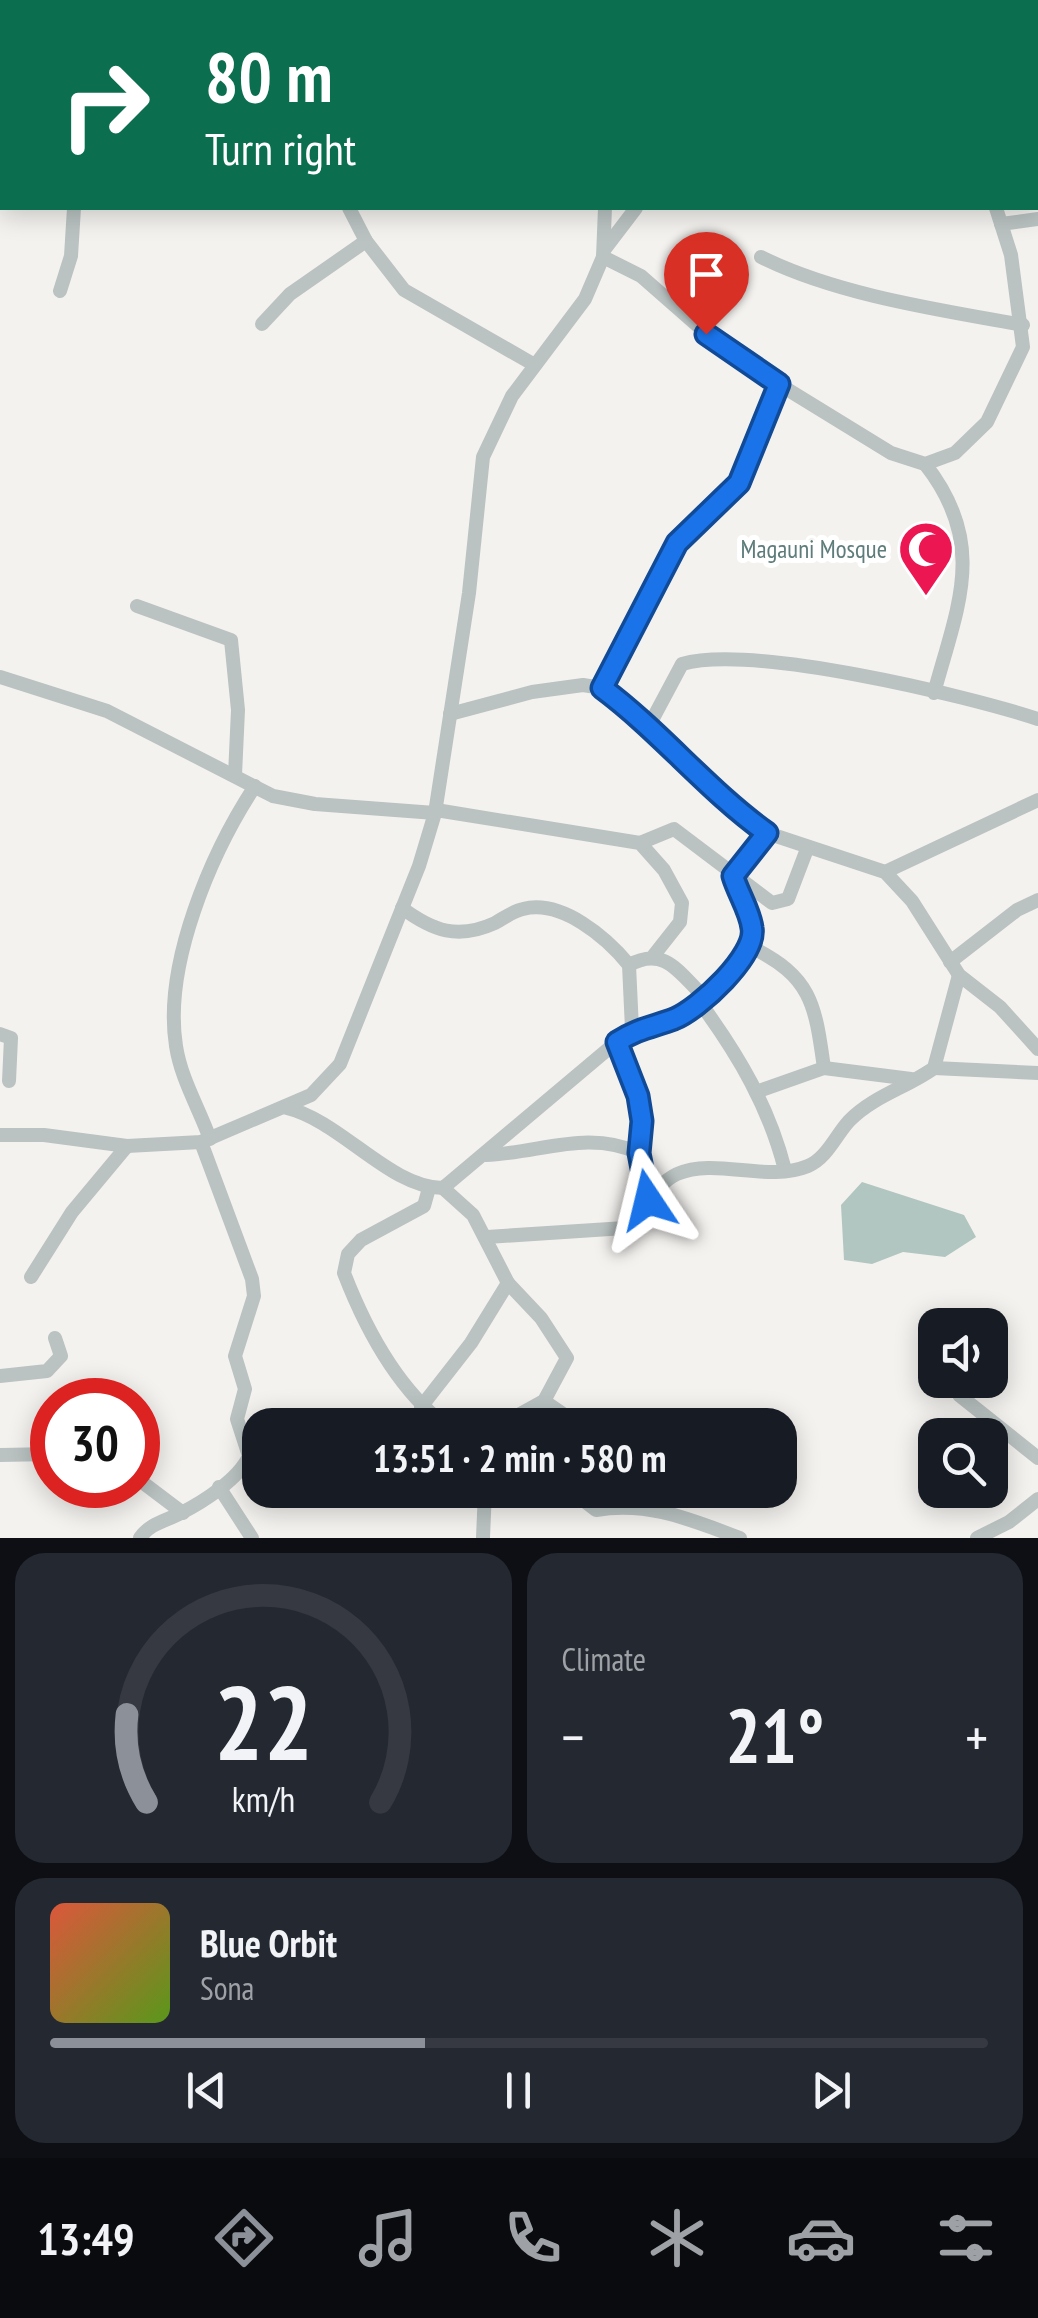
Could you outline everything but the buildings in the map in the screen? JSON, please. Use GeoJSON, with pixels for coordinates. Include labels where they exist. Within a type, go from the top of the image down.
{"type":"FeatureCollection","features":[{"type":"Feature","properties":{"kind":"street"},"geometry":{"type":"LineString","coordinates":[[60,290],[70,256],[74,210]]}},
{"type":"Feature","properties":{"kind":"street"},"geometry":{"type":"LineString","coordinates":[[350,210],[366,241],[404,290],[533,364]]}},
{"type":"Feature","properties":{"kind":"street"},"geometry":{"type":"LineString","coordinates":[[604,253],[605,210]]}},
{"type":"Feature","properties":{"kind":"street"},"geometry":{"type":"LineString","coordinates":[[0,1135],[44,1134],[127,1146],[206,1140],[312,1095],[340,1064],[435,812],[483,457],[512,396],[585,299],[604,253],[635,210]]}},
{"type":"Feature","properties":{"kind":"street"},"geometry":{"type":"LineString","coordinates":[[925,464],[955,453],[987,422],[1030,349],[1012,255],[997,210]]}},
{"type":"Feature","properties":{"kind":"street"},"geometry":{"type":"LineString","coordinates":[[1001,224],[1038,219]]}},
{"type":"Feature","properties":{"kind":"street"},"geometry":{"type":"LineString","coordinates":[[262,324],[290,294],[366,241]]}},
{"type":"Feature","properties":{"kind":"street"},"geometry":{"type":"LineString","coordinates":[[604,253],[641,276],[730,354],[890,452],[925,464],[951,496],[965,566],[934,693]]}},
{"type":"Feature","properties":{"kind":"street"},"geometry":{"type":"LineString","coordinates":[[761,258],[792,273],[941,310],[1023,325]]}},
{"type":"Feature","properties":{"kind":"street"},"geometry":{"type":"LineString","coordinates":[[602,688],[677,543],[739,483],[779,384]]}},
{"type":"Feature","properties":{"kind":"street"},"geometry":{"type":"LineString","coordinates":[[137,606],[231,640],[238,710],[235,775]]}},
{"type":"Feature","properties":{"kind":"street"},"geometry":{"type":"LineString","coordinates":[[650,724],[673,675],[682,664],[694,660],[775,662],[934,693],[1038,719]]}},
{"type":"Feature","properties":{"kind":"street"},"geometry":{"type":"LineString","coordinates":[[0,677],[107,712],[255,786],[295,801],[435,812],[640,843],[674,830],[764,900],[780,904],[794,887],[807,849]]}},
{"type":"Feature","properties":{"kind":"street"},"geometry":{"type":"LineString","coordinates":[[450,714],[532,692],[583,685],[602,688],[650,724],[735,810],[767,833],[884,872],[912,902],[955,968],[1038,1049]]}},
{"type":"Feature","properties":{"kind":"street"},"geometry":{"type":"LineString","coordinates":[[140,1538],[145,1530],[182,1513],[219,1487],[249,1456],[236,1419],[245,1389],[235,1356],[254,1296],[247,1258],[178,1057],[176,994],[189,932],[216,856],[255,786]]}},
{"type":"Feature","properties":{"kind":"street"},"geometry":{"type":"LineString","coordinates":[[884,872],[1038,800]]}},
{"type":"Feature","properties":{"kind":"street"},"geometry":{"type":"LineString","coordinates":[[733,876],[767,833]]}},
{"type":"Feature","properties":{"kind":"street"},"geometry":{"type":"LineString","coordinates":[[629,966],[654,955],[680,922],[682,902],[664,870],[640,843]]}},
{"type":"Feature","properties":{"kind":"street"},"geometry":{"type":"LineString","coordinates":[[508,1282],[471,1342],[421,1407],[376,1340],[344,1274],[355,1246],[371,1233],[424,1206],[436,1188],[486,1155],[540,1102],[632,1030],[674,1018],[704,1001],[750,948],[752,925],[733,876]]}},
{"type":"Feature","properties":{"kind":"street"},"geometry":{"type":"LineString","coordinates":[[934,1068],[955,968],[1017,910],[1038,900]]}},
{"type":"Feature","properties":{"kind":"street"},"geometry":{"type":"LineString","coordinates":[[402,908],[438,931],[454,933],[483,928],[524,909],[567,915],[594,933],[629,966],[632,1030]]}},
{"type":"Feature","properties":{"kind":"street"},"geometry":{"type":"LineString","coordinates":[[750,948],[783,963],[801,982],[814,1004],[824,1068]]}},
{"type":"Feature","properties":{"kind":"street"},"geometry":{"type":"LineString","coordinates":[[654,955],[704,1001],[742,1062],[776,1132],[785,1170]]}},
{"type":"Feature","properties":{"kind":"street"},"geometry":{"type":"LineString","coordinates":[[0,1034],[11,1038],[14,1046],[9,1081]]}},
{"type":"Feature","properties":{"kind":"street"},"geometry":{"type":"LineString","coordinates":[[617,1042],[638,1096],[642,1121],[639,1153],[648,1200]]}},
{"type":"Feature","properties":{"kind":"street"},"geometry":{"type":"LineString","coordinates":[[756,1092],[824,1068],[911,1080]]}},
{"type":"Feature","properties":{"kind":"street"},"geometry":{"type":"LineString","coordinates":[[486,1237],[625,1228],[637,1222],[648,1200],[667,1179],[690,1170],[785,1170],[810,1165],[850,1120],[934,1068],[1038,1072]]}},
{"type":"Feature","properties":{"kind":"street"},"geometry":{"type":"LineString","coordinates":[[287,1108],[318,1118],[436,1188],[473,1215],[508,1282],[541,1318],[567,1358],[544,1401],[531,1408]]}},
{"type":"Feature","properties":{"kind":"street"},"geometry":{"type":"LineString","coordinates":[[486,1155],[526,1153],[602,1140],[639,1153]]}},
{"type":"Feature","properties":{"kind":"street"},"geometry":{"type":"LineString","coordinates":[[32,1277],[72,1212],[127,1146]]}},
{"type":"Feature","properties":{"kind":"street"},"geometry":{"type":"LineString","coordinates":[[0,1376],[47,1371],[61,1356],[54,1338]]}},
{"type":"Feature","properties":{"kind":"street"},"geometry":{"type":"LineString","coordinates":[[965,1398],[1038,1458]]}},
{"type":"Feature","properties":{"kind":"street"},"geometry":{"type":"LineString","coordinates":[[544,1401],[554,1408]]}},
{"type":"Feature","properties":{"kind":"street"},"geometry":{"type":"LineString","coordinates":[[0,1454],[30,1454]]}},
{"type":"Feature","properties":{"kind":"street"},"geometry":{"type":"LineString","coordinates":[[219,1487],[252,1538]]}},
{"type":"Feature","properties":{"kind":"street"},"geometry":{"type":"LineString","coordinates":[[160,1496],[182,1513]]}},
{"type":"Feature","properties":{"kind":"street"},"geometry":{"type":"LineString","coordinates":[[977,1538],[1009,1522],[1038,1499]]}},
{"type":"Feature","properties":{"kind":"street"},"geometry":{"type":"LineString","coordinates":[[483,1538],[485,1508]]}},
{"type":"Feature","properties":{"kind":"street"},"geometry":{"type":"LineString","coordinates":[[651,1508],[740,1538]]}},
{"type":"Feature","properties":{"kind":"water"},"geometry":{"type":"Polygon","coordinates":[[[862,1182],[964,1215],[976,1237],[945,1257],[903,1252],[872,1264],[844,1260],[841,1205],[862,1182]]]}},
{"type":"Feature","properties":{"kind":"place","name":"Magauni Mosque"},"geometry":{"type":"Point","coordinates":[926,598]}},
{"type":"Feature","properties":{"kind":"route"},"geometry":{"type":"LineString","coordinates":[[648,1200],[639,1153],[642,1121],[638,1096],[617,1042],[632,1030],[674,1018],[702,1004],[750,948],[752,925],[733,876],[767,833],[735,810],[650,724],[602,688],[677,543],[688,528],[739,483],[779,384],[706,334]]}}]}
